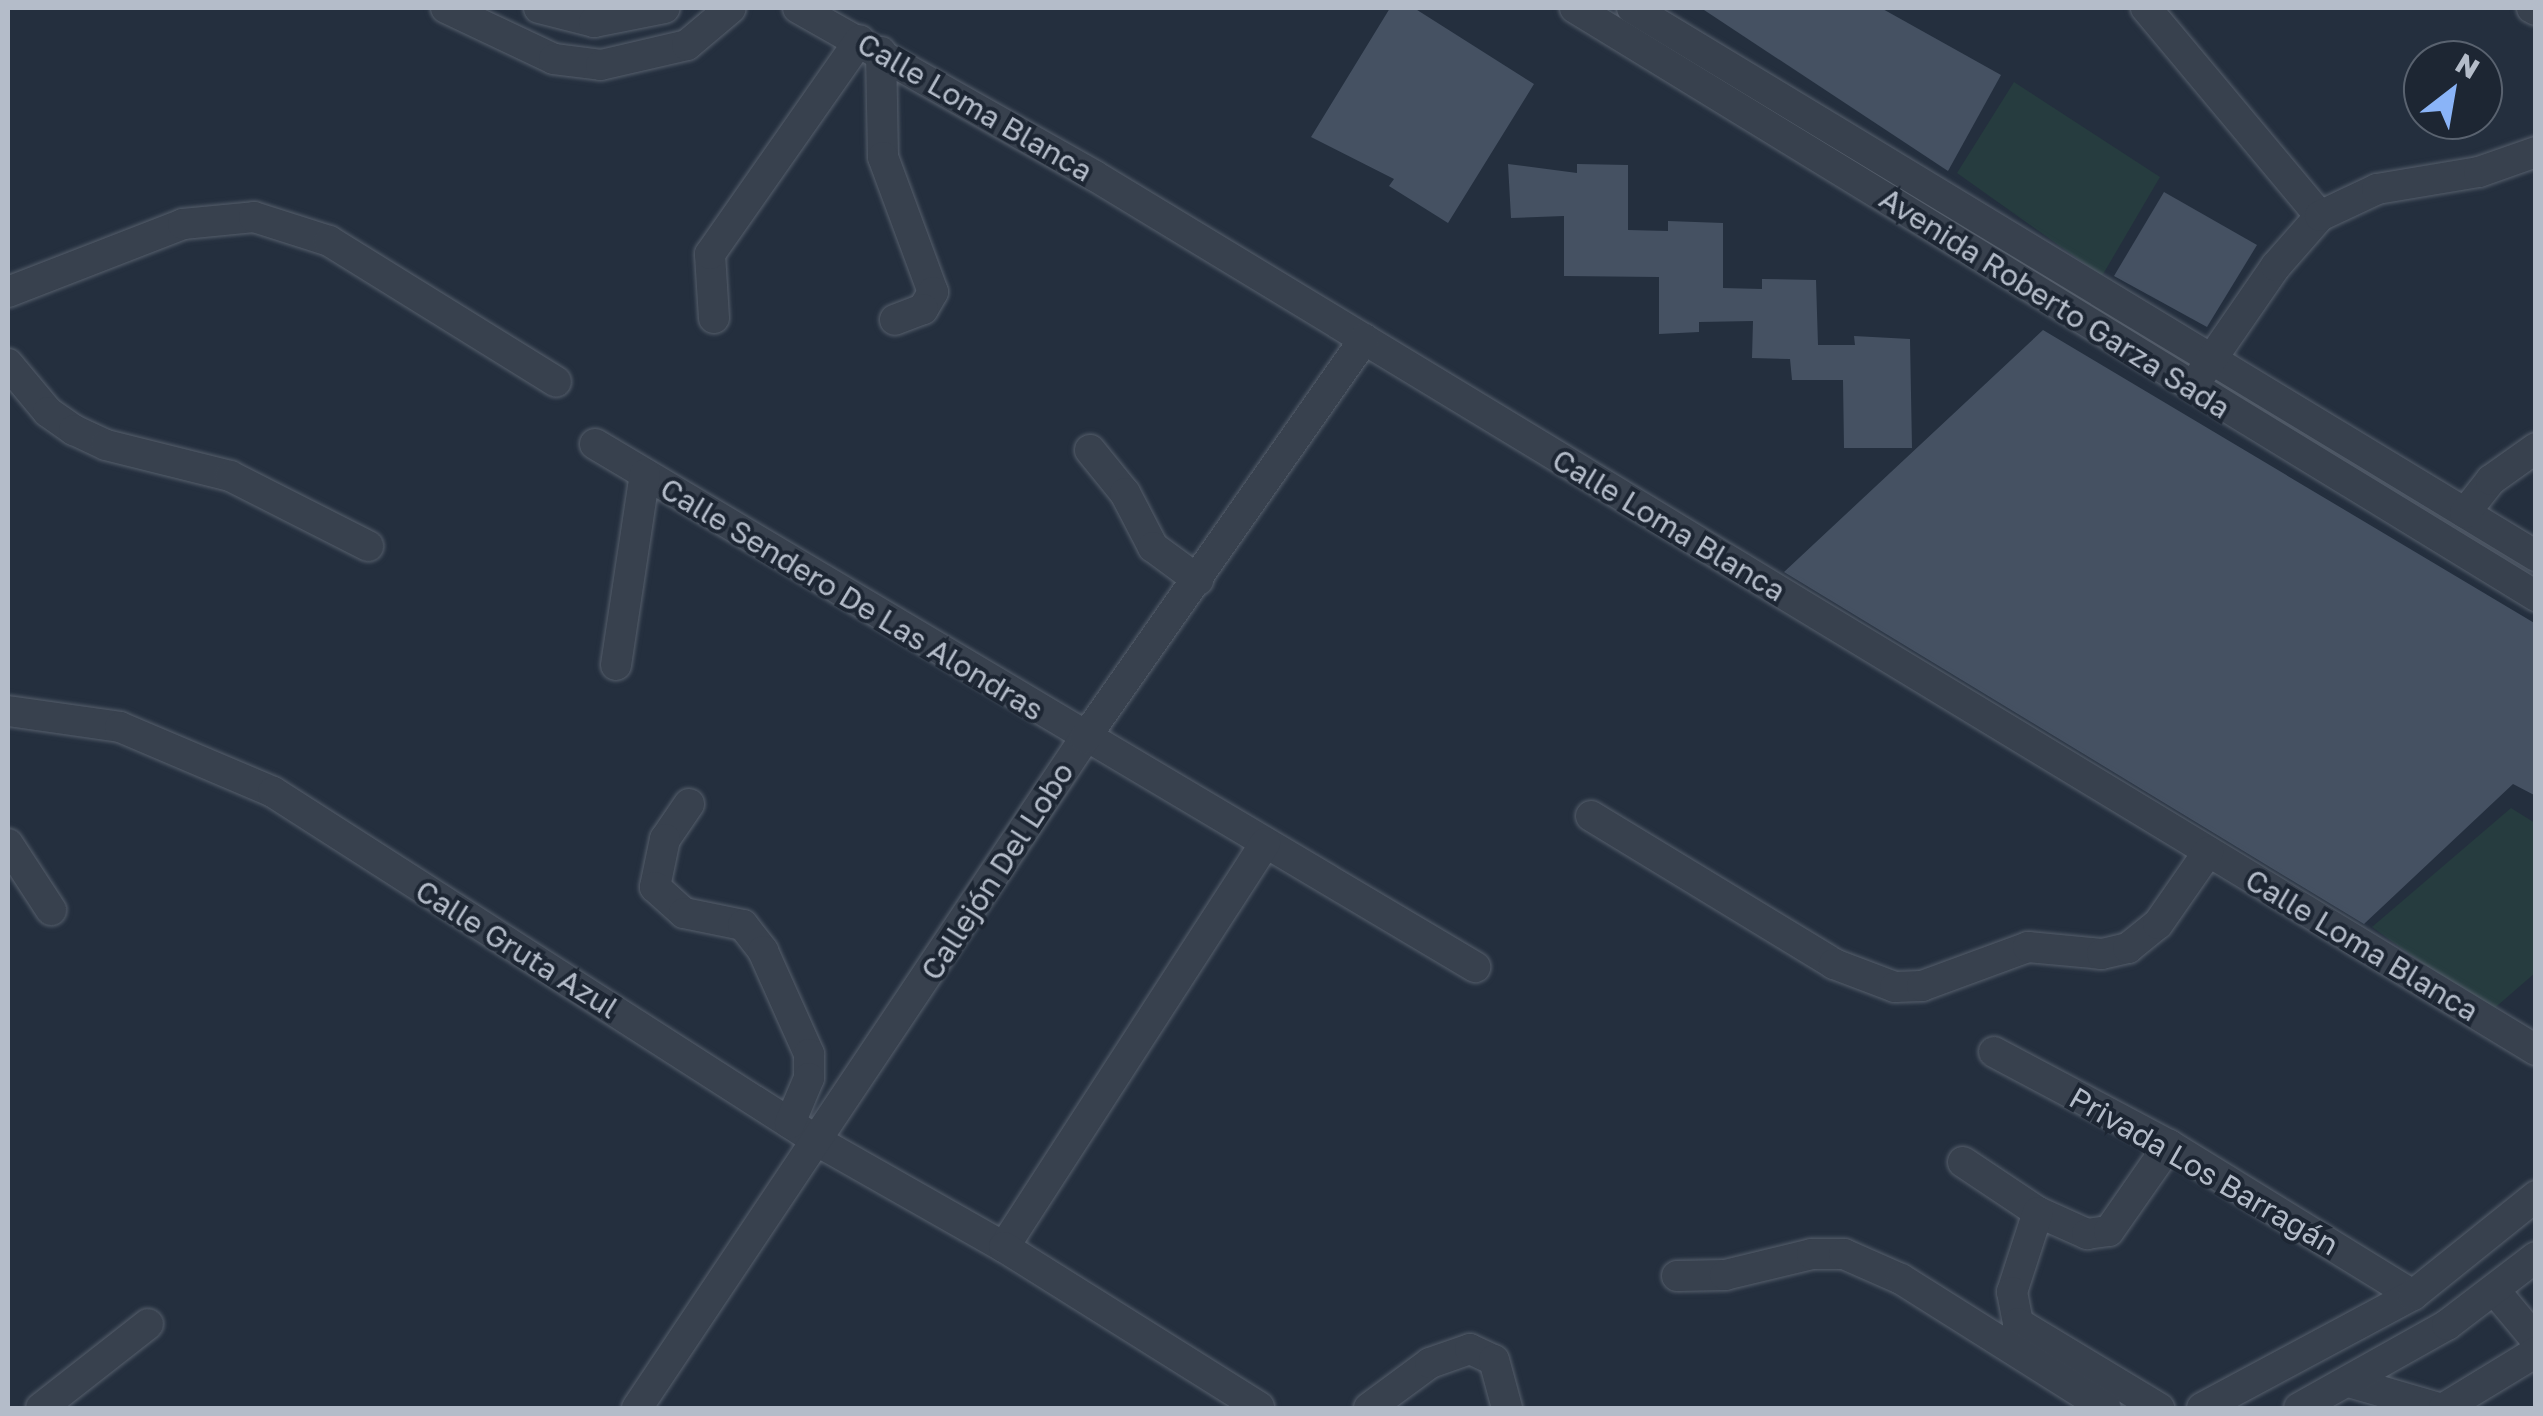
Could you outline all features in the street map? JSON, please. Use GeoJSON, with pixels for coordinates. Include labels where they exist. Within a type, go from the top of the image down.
{"type":"FeatureCollection","features":[{"type":"Feature","properties":{"kind":"street"},"geometry":{"type":"LineString","coordinates":[[446,8],[554,59],[601,65],[688,46],[731,8]]}},
{"type":"Feature","properties":{"kind":"street"},"geometry":{"type":"LineString","coordinates":[[539,8],[594,22],[664,8]]}},
{"type":"Feature","properties":{"kind":"street","name":"Calle Loma Blanca"},"geometry":{"type":"LineString","coordinates":[[798,8],[870,46],[1364,339],[2536,1050]]}},
{"type":"Feature","properties":{"kind":"street","name":"Avenida Roberto Garza Sada"},"geometry":{"type":"LineString","coordinates":[[1575,8],[2191,389],[2536,596]]}},
{"type":"Feature","properties":{"kind":"street","name":"Avenida Roberto Garza Sada"},"geometry":{"type":"LineString","coordinates":[[1632,8],[2536,556]]}},
{"type":"Feature","properties":{"kind":"street"},"geometry":{"type":"LineString","coordinates":[[2146,8],[2320,216]]}},
{"type":"Feature","properties":{"kind":"street"},"geometry":{"type":"LineString","coordinates":[[714,318],[710,254],[870,46]]}},
{"type":"Feature","properties":{"kind":"street"},"geometry":{"type":"LineString","coordinates":[[870,46],[883,157],[933,292],[923,310],[895,320]]}},
{"type":"Feature","properties":{"kind":"street"},"geometry":{"type":"LineString","coordinates":[[2191,389],[2276,266],[2320,216],[2377,189],[2479,172],[2536,152]]}},
{"type":"Feature","properties":{"kind":"street"},"geometry":{"type":"LineString","coordinates":[[8,292],[183,224],[254,217],[329,241],[556,382]]}},
{"type":"Feature","properties":{"kind":"street","name":"Callejón Del Lobo"},"geometry":{"type":"LineString","coordinates":[[637,1408],[819,1142],[1085,738],[1364,339]]}},
{"type":"Feature","properties":{"kind":"street"},"geometry":{"type":"LineString","coordinates":[[8,364],[48,412],[74,430],[106,445],[230,476],[368,546]]}},
{"type":"Feature","properties":{"kind":"street","name":"Calle Sendero De Las Alondras"},"geometry":{"type":"LineString","coordinates":[[595,444],[1475,966]]}},
{"type":"Feature","properties":{"kind":"street"},"geometry":{"type":"LineString","coordinates":[[2465,513],[2491,480],[2536,448]]}},
{"type":"Feature","properties":{"kind":"street"},"geometry":{"type":"LineString","coordinates":[[1090,450],[1126,494],[1153,547],[1198,580]]}},
{"type":"Feature","properties":{"kind":"street"},"geometry":{"type":"LineString","coordinates":[[616,665],[644,474]]}},
{"type":"Feature","properties":{"kind":"street","name":"Calle Gruta Azul"},"geometry":{"type":"LineString","coordinates":[[8,711],[120,727],[260,785],[819,1142],[1004,1247],[1260,1407]]}},
{"type":"Feature","properties":{"kind":"street"},"geometry":{"type":"LineString","coordinates":[[689,804],[665,839],[655,887],[684,913],[743,926],[763,951],[809,1054],[809,1078],[790,1122]]}},
{"type":"Feature","properties":{"kind":"street"},"geometry":{"type":"LineString","coordinates":[[1591,816],[1834,964],[1895,987],[1922,986],[2028,947],[2102,954],[2128,948],[2158,924],[2208,852]]}},
{"type":"Feature","properties":{"kind":"street"},"geometry":{"type":"LineString","coordinates":[[8,844],[51,910]]}},
{"type":"Feature","properties":{"kind":"street"},"geometry":{"type":"LineString","coordinates":[[1004,1247],[1265,844]]}},
{"type":"Feature","properties":{"kind":"street","name":"Privada Los Barragán"},"geometry":{"type":"LineString","coordinates":[[1994,1052],[2169,1145],[2413,1295]]}},
{"type":"Feature","properties":{"kind":"street"},"geometry":{"type":"LineString","coordinates":[[1962,1162],[2038,1212],[2086,1234],[2110,1231],[2169,1145]]}},
{"type":"Feature","properties":{"kind":"street"},"geometry":{"type":"LineString","coordinates":[[2202,1408],[2413,1295],[2536,1196]]}},
{"type":"Feature","properties":{"kind":"street"},"geometry":{"type":"LineString","coordinates":[[2038,1212],[2012,1292],[2018,1323],[2159,1408]]}},
{"type":"Feature","properties":{"kind":"street"},"geometry":{"type":"LineString","coordinates":[[1676,1276],[1725,1276],[1812,1254],[1844,1254],[1901,1280],[2106,1408]]}},
{"type":"Feature","properties":{"kind":"street"},"geometry":{"type":"LineString","coordinates":[[2299,1408],[2349,1382],[2495,1291],[2536,1257]]}},
{"type":"Feature","properties":{"kind":"street"},"geometry":{"type":"LineString","coordinates":[[2495,1291],[2536,1340]]}},
{"type":"Feature","properties":{"kind":"street"},"geometry":{"type":"LineString","coordinates":[[41,1408],[148,1324]]}},
{"type":"Feature","properties":{"kind":"street"},"geometry":{"type":"LineString","coordinates":[[1369,1408],[1430,1363],[1470,1348],[1494,1360],[1507,1408]]}},
{"type":"Feature","properties":{"kind":"street"},"geometry":{"type":"LineString","coordinates":[[2349,1382],[2442,1408],[2536,1352]]}},
{"type":"Feature","properties":{"kind":"green space"},"geometry":{"type":"Polygon","coordinates":[[[2014,82],[2160,177],[2102,276],[1957,173],[2014,82]]]}},
{"type":"Feature","properties":{"kind":"green space"},"geometry":{"type":"Polygon","coordinates":[[[2511,808],[2535,823],[2535,973],[2490,1012],[2372,927],[2511,808]]]}},
{"type":"Feature","properties":{"kind":"building"},"geometry":{"type":"Polygon","coordinates":[[[1390,8],[1414,8],[1534,84],[1448,223],[1389,186],[1394,179],[1311,137],[1390,8]]]}},
{"type":"Feature","properties":{"kind":"building"},"geometry":{"type":"Polygon","coordinates":[[[1701,8],[1881,8],[2001,75],[1948,171],[1701,8]]]}},
{"type":"Feature","properties":{"kind":"building"},"geometry":{"type":"Polygon","coordinates":[[[1508,164],[1577,173],[1577,164],[1628,165],[1628,230],[1668,231],[1668,221],[1723,223],[1723,288],[1762,289],[1762,279],[1816,280],[1818,345],[1855,345],[1854,336],[1910,339],[1912,448],[1844,448],[1843,380],[1792,380],[1790,359],[1752,358],[1753,321],[1699,322],[1699,332],[1659,334],[1659,277],[1564,276],[1564,216],[1511,218],[1508,164]]]}},
{"type":"Feature","properties":{"kind":"building"},"geometry":{"type":"Polygon","coordinates":[[[2164,192],[2257,245],[2207,327],[2114,276],[2164,192]]]}},
{"type":"Feature","properties":{"kind":"building"},"geometry":{"type":"Polygon","coordinates":[[[2043,330],[2536,624],[2536,796],[2513,784],[2364,924],[1784,572],[2043,330]]]}}]}
